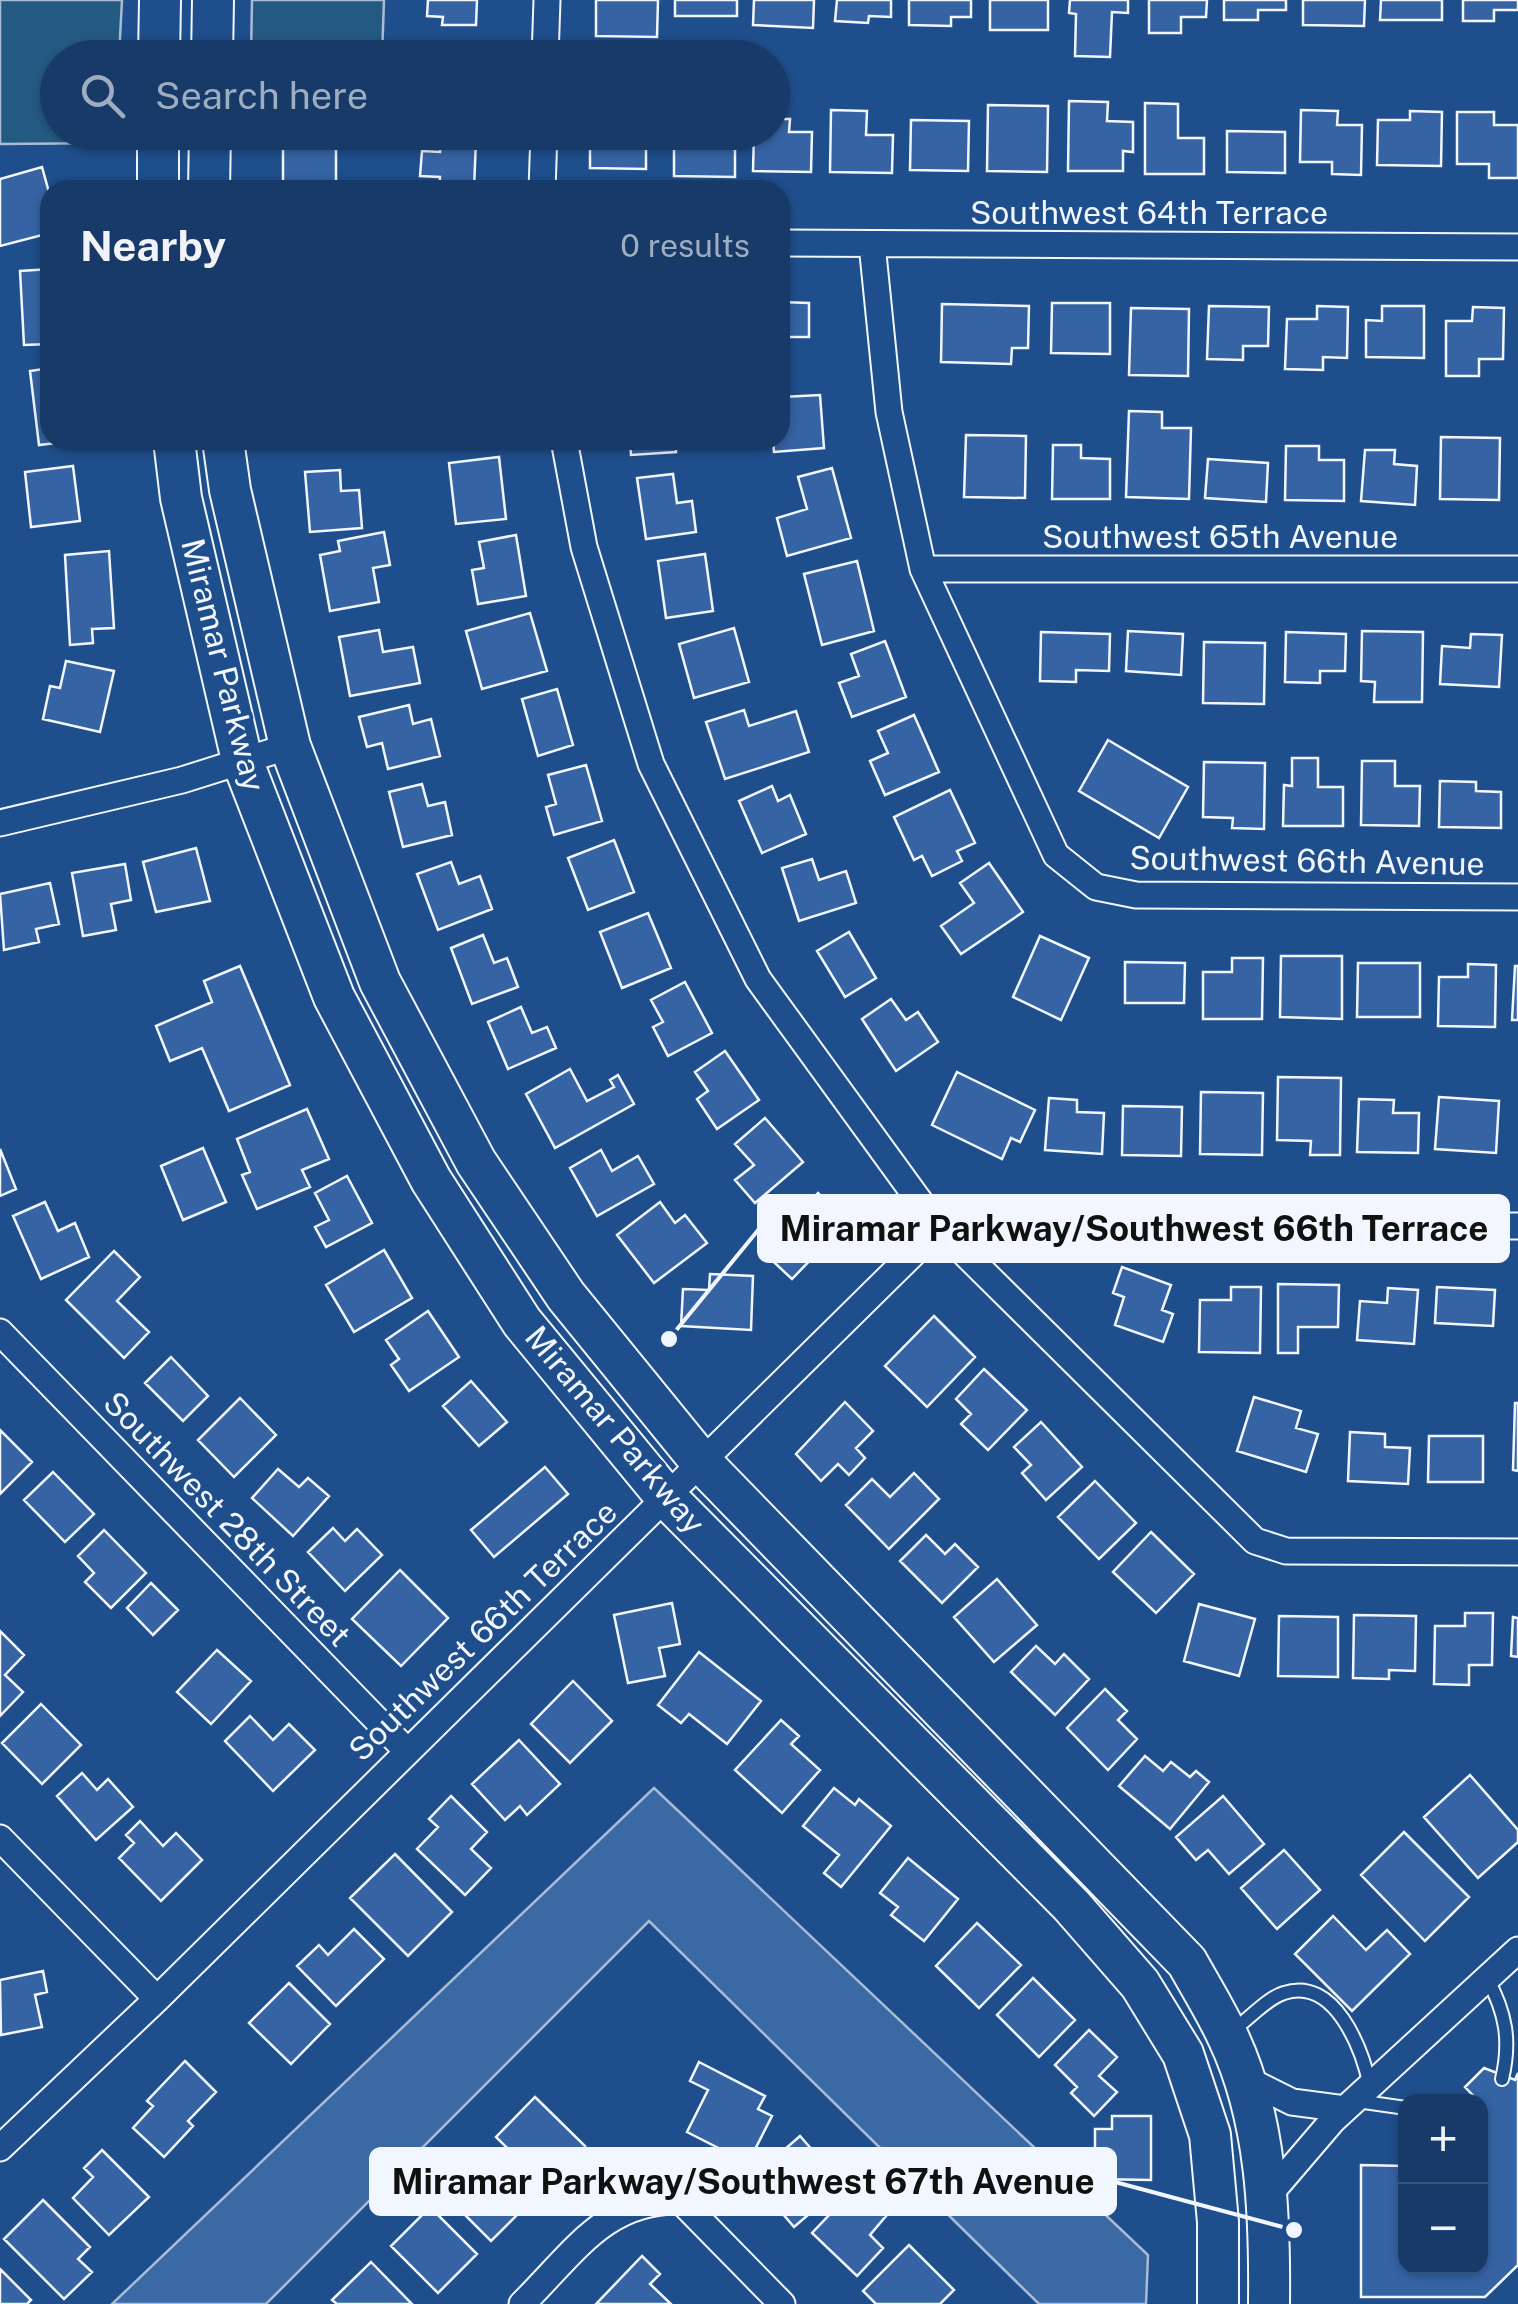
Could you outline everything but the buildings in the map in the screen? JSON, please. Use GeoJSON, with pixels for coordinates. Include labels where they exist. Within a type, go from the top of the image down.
{"type":"FeatureCollection","features":[{"type":"Feature","properties":{"kind":"main road"},"geometry":{"type":"LineString","coordinates":[[159,40],[160,0]]}},
{"type":"Feature","properties":{"kind":"main road"},"geometry":{"type":"LineString","coordinates":[[212,40],[213,0]]}},
{"type":"Feature","properties":{"kind":"main road"},"geometry":{"type":"LineString","coordinates":[[158,150],[158,180]]}},
{"type":"Feature","properties":{"kind":"main road"},"geometry":{"type":"LineString","coordinates":[[208,180],[209,150]]}},
{"type":"Feature","properties":{"kind":"main road","name":"Miramar Parkway"},"geometry":{"type":"LineString","coordinates":[[175,450],[180,498],[242,760],[334,997],[431,1180],[522,1322],[666,1497],[1071,1906],[1140,1984],[1183,2054],[1210,2135],[1218,2222],[1218,2304]]}},
{"type":"Feature","properties":{"kind":"main road","name":"Miramar Parkway"},"geometry":{"type":"LineString","coordinates":[[225,450],[230,490],[290,746],[380,982],[476,1162],[566,1296],[702,1463],[1187,1962],[1227,2035],[1242,2077],[1268,2196],[1269,2304]]}},
{"type":"Feature","properties":{"kind":"street"},"geometry":{"type":"LineString","coordinates":[[546,40],[547,0]]}},
{"type":"Feature","properties":{"kind":"street"},"geometry":{"type":"LineString","coordinates":[[542,180],[543,150]]}},
{"type":"Feature","properties":{"kind":"street","name":"Southwest 64th Terrace"},"geometry":{"type":"LineString","coordinates":[[790,242],[1518,247]]}},
{"type":"Feature","properties":{"kind":"street"},"geometry":{"type":"LineString","coordinates":[[872,244],[888,412],[922,569]]}},
{"type":"Feature","properties":{"kind":"street"},"geometry":{"type":"LineString","coordinates":[[566,450],[584,546],[651,764],[758,978],[940,1228],[1255,1541],[1286,1551],[1518,1552]]}},
{"type":"Feature","properties":{"kind":"street","name":"Southwest 65th Avenue"},"geometry":{"type":"LineString","coordinates":[[922,569],[1518,569]]}},
{"type":"Feature","properties":{"kind":"street","name":"Southwest 66th Avenue"},"geometry":{"type":"LineString","coordinates":[[922,569],[1056,856],[1096,887],[1136,895],[1518,897]]}},
{"type":"Feature","properties":{"kind":"street"},"geometry":{"type":"LineString","coordinates":[[0,822],[182,780],[290,746]]}},
{"type":"Feature","properties":{"kind":"street"},"geometry":{"type":"LineString","coordinates":[[940,1228],[1518,1226]]}},
{"type":"Feature","properties":{"kind":"street","name":"Southwest 66th Terrace"},"geometry":{"type":"LineString","coordinates":[[0,2148],[157,1999],[940,1228]]}},
{"type":"Feature","properties":{"kind":"street","name":"Southwest 28th Street"},"geometry":{"type":"LineString","coordinates":[[0,1332],[407,1751]]}},
{"type":"Feature","properties":{"kind":"street"},"geometry":{"type":"LineString","coordinates":[[0,1838],[157,1999]]}},
{"type":"Feature","properties":{"kind":"street"},"geometry":{"type":"LineString","coordinates":[[1268,2196],[1357,2099],[1518,1950]]}},
{"type":"Feature","properties":{"kind":"street"},"geometry":{"type":"LineString","coordinates":[[1242,2077],[1292,2102],[1357,2099]]}},
{"type":"Feature","properties":{"kind":"street"},"geometry":{"type":"LineString","coordinates":[[522,2304],[615,2213],[650,2200],[681,2201],[782,2304]]}},
{"type":"Feature","properties":{"kind":"lane"},"geometry":{"type":"LineString","coordinates":[[1487,1978],[1500,2002],[1510,2045],[1502,2079]]}},
{"type":"Feature","properties":{"kind":"lane"},"geometry":{"type":"LineString","coordinates":[[1227,2035],[1283,1993],[1311,1992],[1336,2010],[1356,2038],[1357,2099],[1398,2107]]}},
{"type":"Feature","properties":{"kind":"shaded area"},"geometry":{"type":"Polygon","coordinates":[[[0,0],[122,0],[120,40],[40,40],[40,144],[0,144],[0,0]]]}},
{"type":"Feature","properties":{"kind":"shaded area"},"geometry":{"type":"Polygon","coordinates":[[[252,0],[384,0],[383,40],[251,40],[252,0]]]}},
{"type":"Feature","properties":{"kind":"shaded area"},"geometry":{"type":"Polygon","coordinates":[[[654,1788],[1148,2255],[1146,2304],[1039,2304],[649,1921],[266,2304],[112,2304],[654,1788]]]}},
{"type":"Feature","properties":{"kind":"place","name":"Miramar Parkway/Southwest 66th Terrace"},"geometry":{"type":"Point","coordinates":[669,1339]}},
{"type":"Feature","properties":{"kind":"place","name":"Miramar Parkway/Southwest 67th Avenue"},"geometry":{"type":"Point","coordinates":[1294,2230]}}]}
